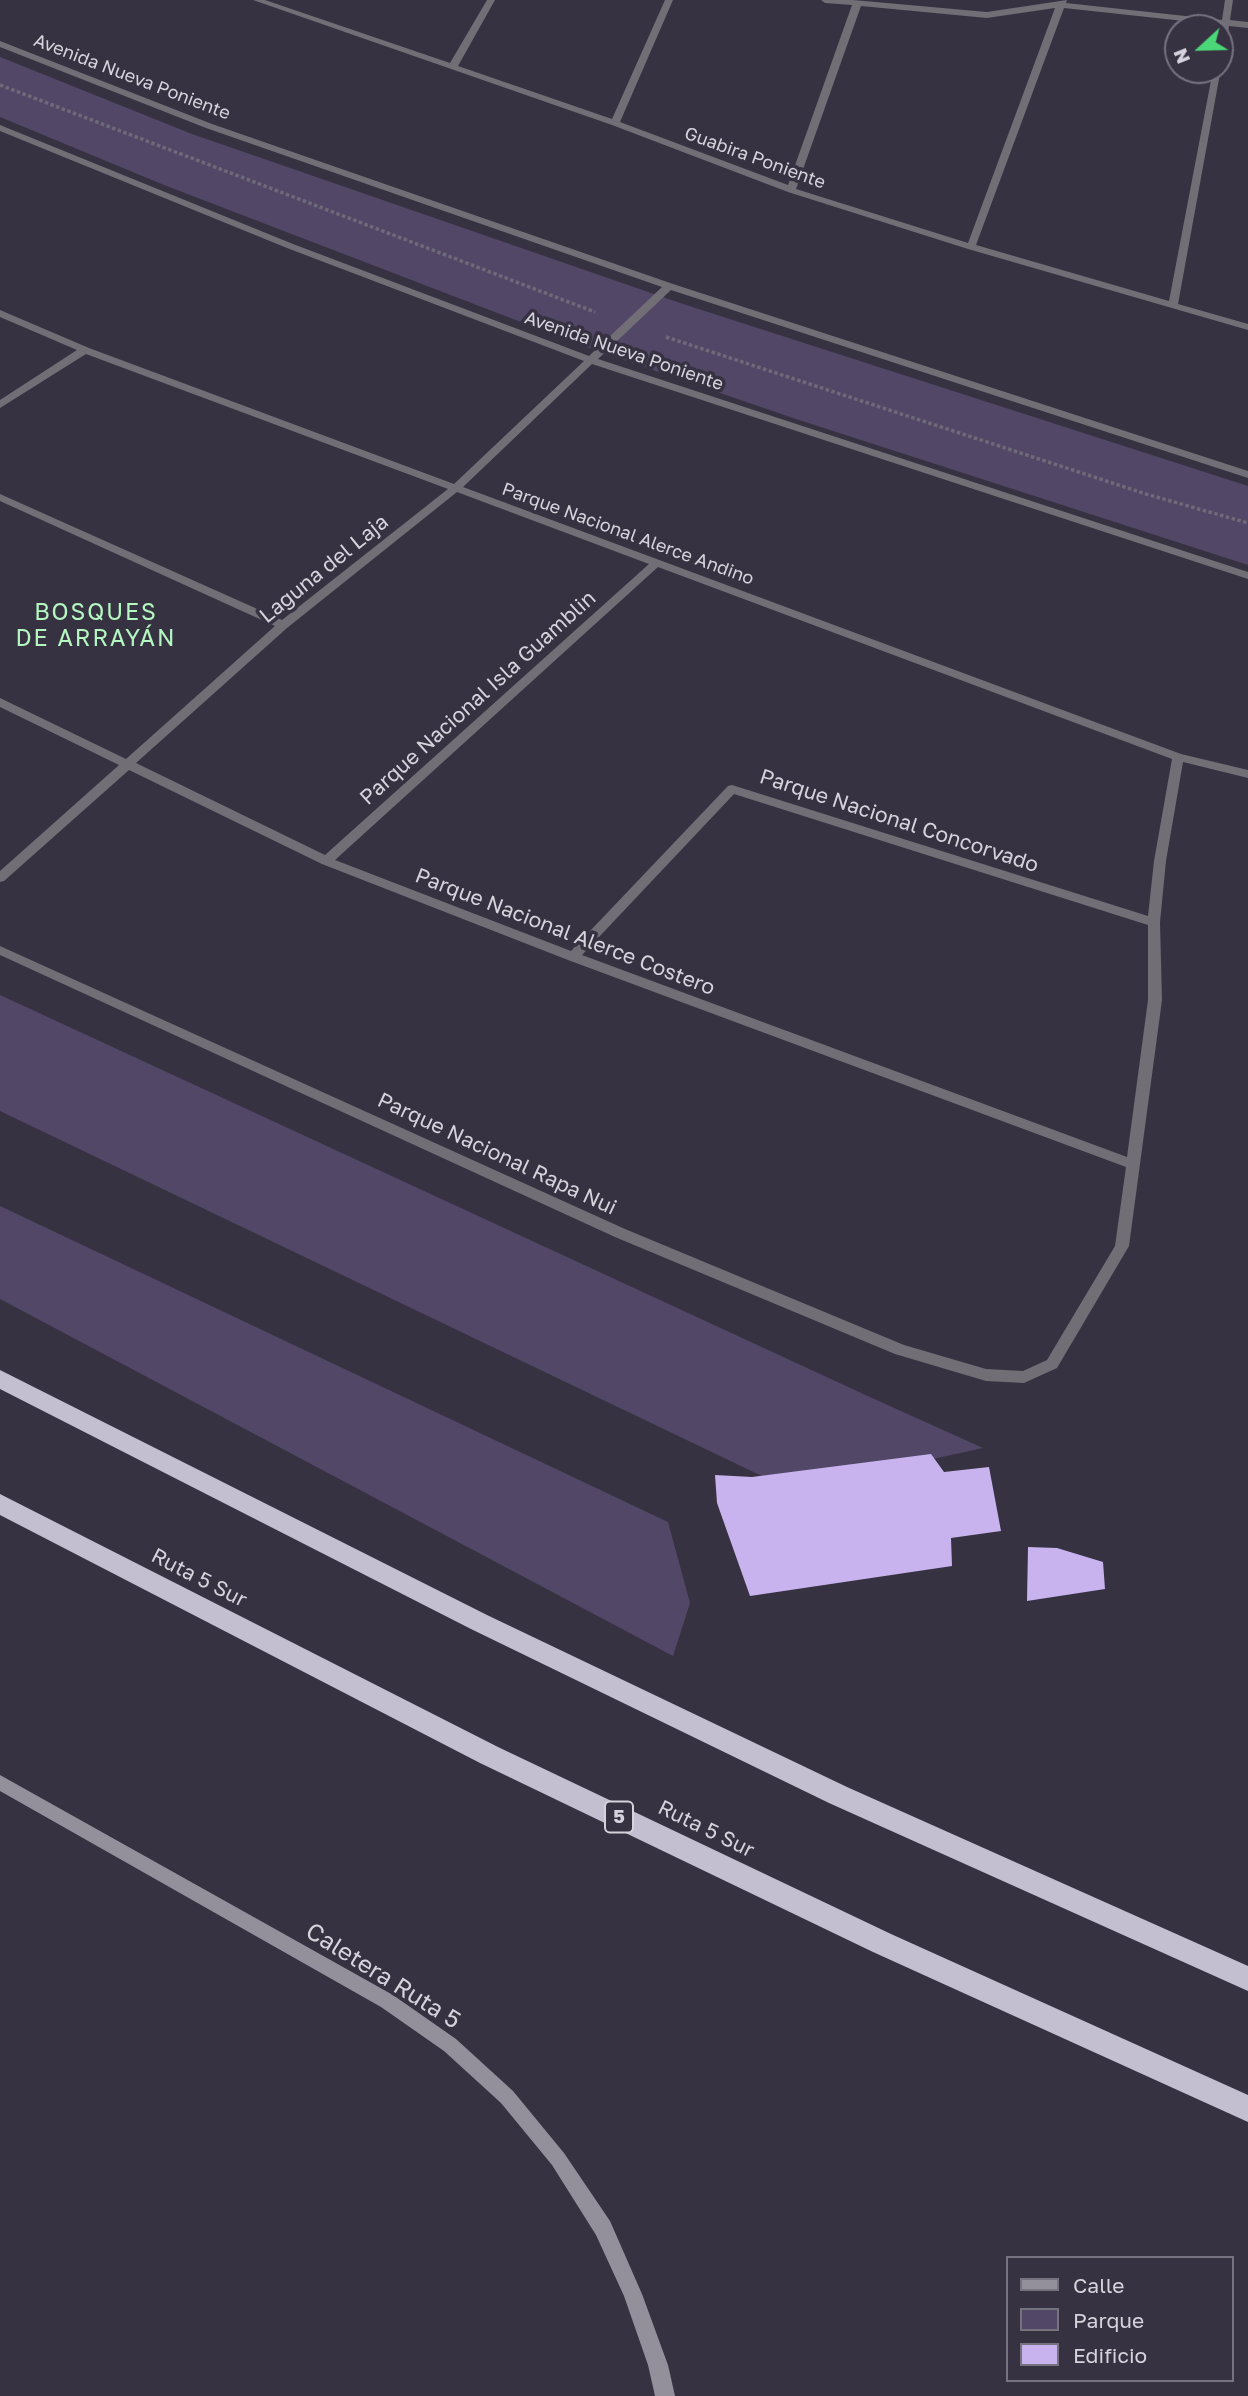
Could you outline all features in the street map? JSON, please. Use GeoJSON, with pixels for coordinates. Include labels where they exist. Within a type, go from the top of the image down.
{"type":"FeatureCollection","features":[{"type":"Feature","properties":{"kind":"highway"},"geometry":{"type":"LineString","coordinates":[[0,1379],[516,1640],[838,1795],[1248,1979]]}},
{"type":"Feature","properties":{"kind":"highway","name":"Ruta 5 Sur"},"geometry":{"type":"LineString","coordinates":[[0,1504],[138,1577],[514,1766],[869,1937],[1248,2109]]}},
{"type":"Feature","properties":{"kind":"main road","name":"Caletera Ruta 5"},"geometry":{"type":"LineString","coordinates":[[0,1782],[387,2001],[450,2045],[498,2088],[558,2159],[603,2228],[633,2294],[658,2365],[665,2396]]}},
{"type":"Feature","properties":{"kind":"street","name":"Guabira Poniente"},"geometry":{"type":"LineString","coordinates":[[257,0],[615,123],[791,190],[971,247],[1248,327]]}},
{"type":"Feature","properties":{"kind":"street"},"geometry":{"type":"LineString","coordinates":[[286,12],[293,0]]}},
{"type":"Feature","properties":{"kind":"street"},"geometry":{"type":"LineString","coordinates":[[452,68],[492,0]]}},
{"type":"Feature","properties":{"kind":"street"},"geometry":{"type":"LineString","coordinates":[[615,123],[669,0]]}},
{"type":"Feature","properties":{"kind":"street"},"geometry":{"type":"LineString","coordinates":[[825,0],[988,15],[1063,3]]}},
{"type":"Feature","properties":{"kind":"street"},"geometry":{"type":"LineString","coordinates":[[1052,0],[1164,15]]}},
{"type":"Feature","properties":{"kind":"street"},"geometry":{"type":"LineString","coordinates":[[971,247],[1063,3]]}},
{"type":"Feature","properties":{"kind":"street"},"geometry":{"type":"LineString","coordinates":[[791,190],[857,4]]}},
{"type":"Feature","properties":{"kind":"street","name":"Avenida Nueva Poniente"},"geometry":{"type":"LineString","coordinates":[[0,44],[209,126],[669,286],[1248,475]]}},
{"type":"Feature","properties":{"kind":"street"},"geometry":{"type":"LineString","coordinates":[[1173,306],[1215,84]]}},
{"type":"Feature","properties":{"kind":"street","name":"Avenida Nueva Poniente"},"geometry":{"type":"LineString","coordinates":[[0,128],[278,241],[590,360],[1248,576]]}},
{"type":"Feature","properties":{"kind":"street","name":"Laguna del Laja"},"geometry":{"type":"LineString","coordinates":[[0,878],[283,625],[456,488],[669,286]]}},
{"type":"Feature","properties":{"kind":"street","name":"Parque Nacional Alerce Andino"},"geometry":{"type":"LineString","coordinates":[[0,313],[85,350],[1178,757],[1248,774]]}},
{"type":"Feature","properties":{"kind":"street"},"geometry":{"type":"LineString","coordinates":[[0,405],[85,350]]}},
{"type":"Feature","properties":{"kind":"street"},"geometry":{"type":"LineString","coordinates":[[0,498],[283,625]]}},
{"type":"Feature","properties":{"kind":"street","name":"Parque Nacional Isla Guamblin"},"geometry":{"type":"LineString","coordinates":[[326,862],[656,563]]}},
{"type":"Feature","properties":{"kind":"street","name":"Parque Nacional Alerce Costero"},"geometry":{"type":"LineString","coordinates":[[0,702],[326,862],[573,957],[1132,1164]]}},
{"type":"Feature","properties":{"kind":"street","name":"Parque Nacional Rapa Nui"},"geometry":{"type":"LineString","coordinates":[[0,950],[620,1233],[900,1350],[986,1375],[1024,1377],[1052,1364],[1122,1246],[1155,1000],[1154,922],[1160,861],[1178,757]]}},
{"type":"Feature","properties":{"kind":"street","name":"Parque Nacional Concorvado"},"geometry":{"type":"LineString","coordinates":[[573,957],[732,789],[1154,922]]}},
{"type":"Feature","properties":{"kind":"green space"},"geometry":{"type":"Polygon","coordinates":[[[0,57],[192,134],[680,303],[1248,486],[1248,565],[796,419],[586,347],[164,185],[0,117],[0,57]]]}},
{"type":"Feature","properties":{"kind":"green space"},"geometry":{"type":"Polygon","coordinates":[[[0,995],[983,1448],[791,1490],[0,1111],[0,995]]]}},
{"type":"Feature","properties":{"kind":"green space"},"geometry":{"type":"Polygon","coordinates":[[[0,1206],[668,1522],[690,1603],[673,1656],[0,1299],[0,1206]]]}},
{"type":"Feature","properties":{"kind":"building"},"geometry":{"type":"Polygon","coordinates":[[[931,1454],[944,1472],[989,1467],[1001,1531],[951,1538],[952,1566],[750,1596],[717,1503],[715,1475],[752,1477],[931,1454]]]}},
{"type":"Feature","properties":{"kind":"building"},"geometry":{"type":"Polygon","coordinates":[[[1028,1547],[1057,1548],[1103,1562],[1105,1589],[1027,1601],[1028,1547]]]}},
{"type":"Feature","properties":{"kind":"district","name":"BOSQUES DE ARRAYÁN"},"geometry":{"type":"Point","coordinates":[96,626]}}]}
